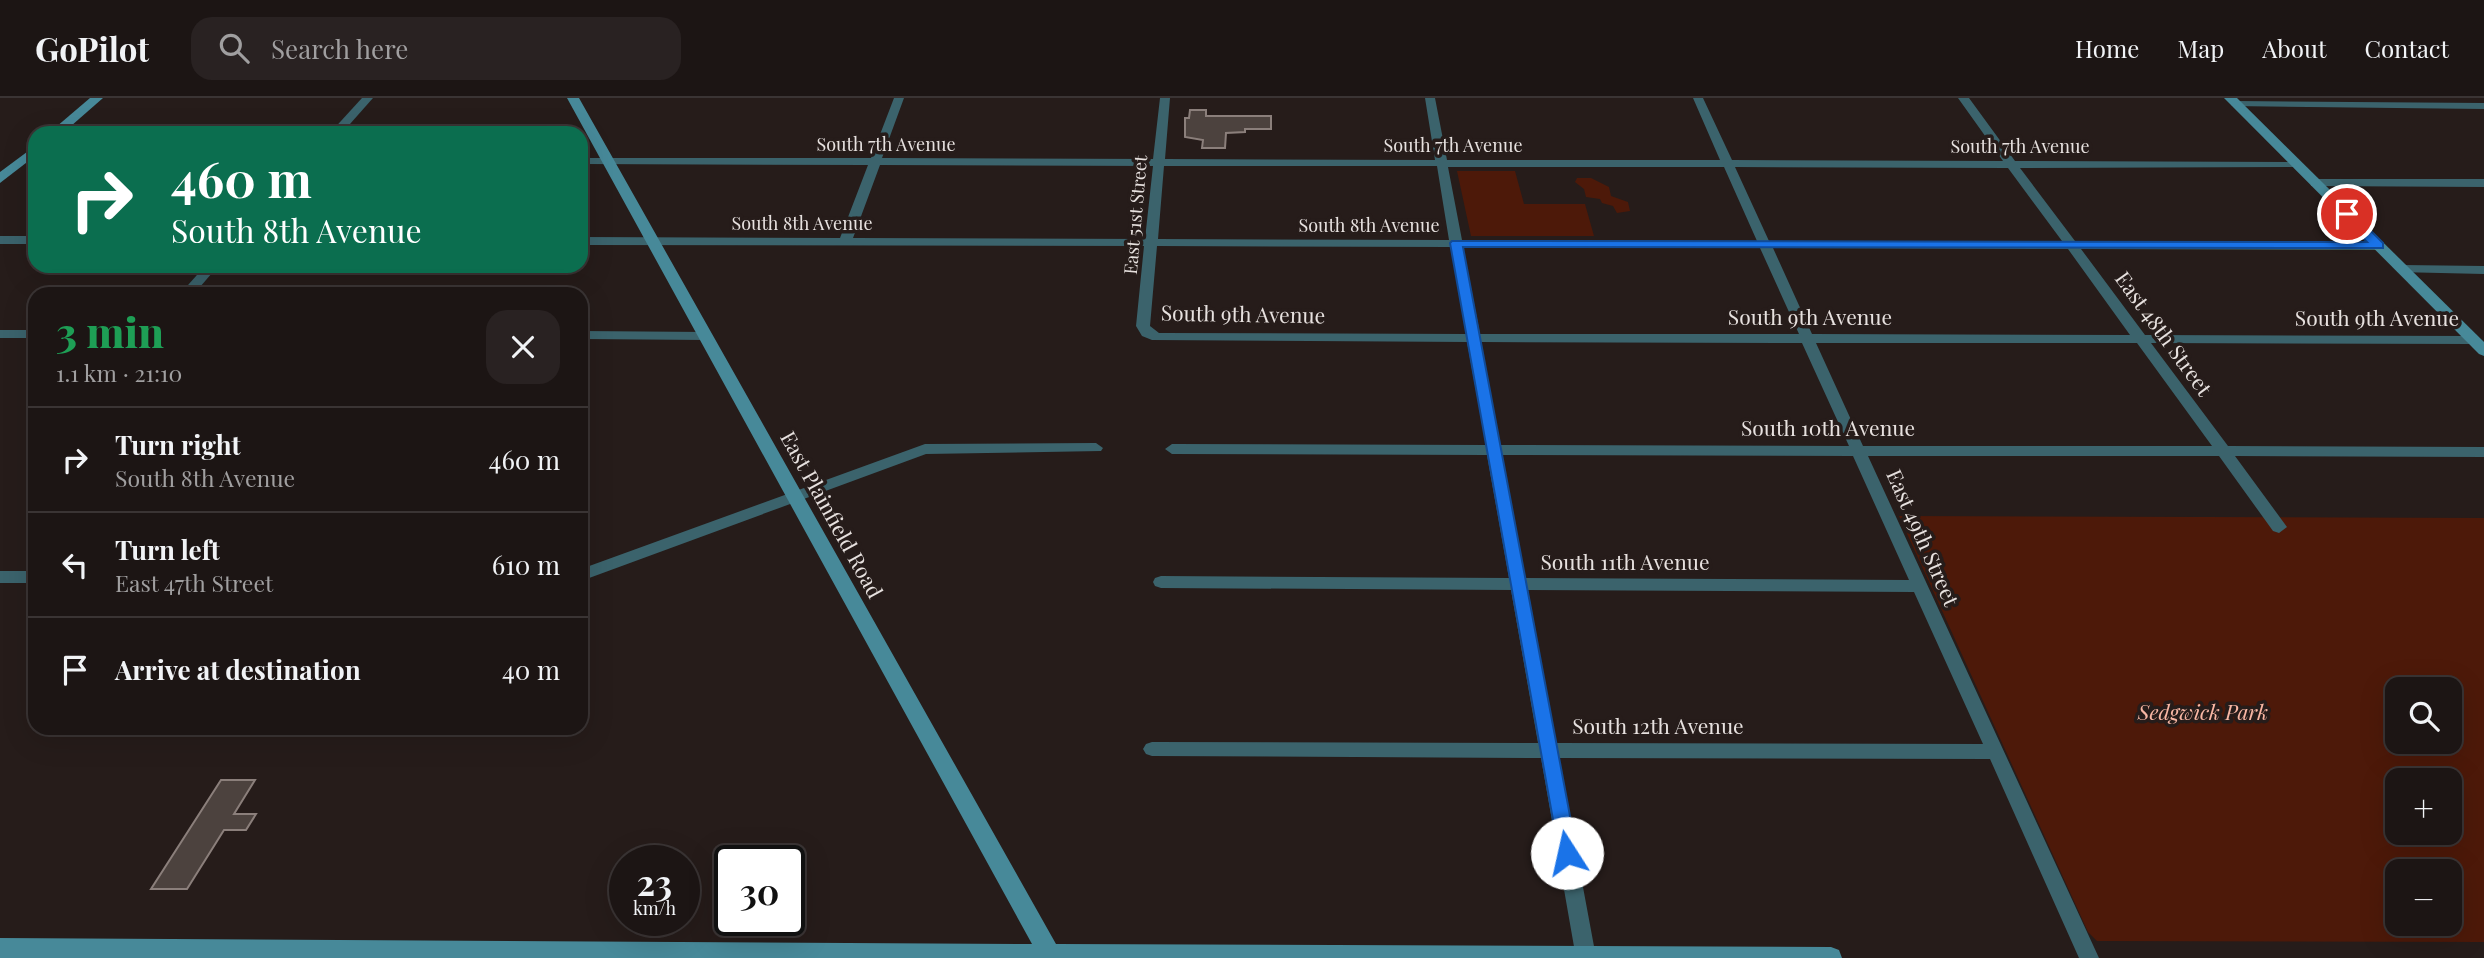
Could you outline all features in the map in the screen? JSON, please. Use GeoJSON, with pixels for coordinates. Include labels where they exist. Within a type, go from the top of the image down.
{"type":"FeatureCollection","features":[{"type":"Feature","properties":{"kind":"main road"},"geometry":{"type":"LineString","coordinates":[[63,126],[97,98]]}},
{"type":"Feature","properties":{"kind":"main road","name":"East Plainfield Road"},"geometry":{"type":"LineString","coordinates":[[573,98],[1049,953]]}},
{"type":"Feature","properties":{"kind":"main road"},"geometry":{"type":"LineString","coordinates":[[2233,101],[2479,346]]}},
{"type":"Feature","properties":{"kind":"main road"},"geometry":{"type":"LineString","coordinates":[[0,179],[28,161]]}},
{"type":"Feature","properties":{"kind":"main road"},"geometry":{"type":"LineString","coordinates":[[0,949],[1831,958]]}},
{"type":"Feature","properties":{"kind":"street"},"geometry":{"type":"LineString","coordinates":[[342,126],[368,98]]}},
{"type":"Feature","properties":{"kind":"street"},"geometry":{"type":"LineString","coordinates":[[845,242],[899,98]]}},
{"type":"Feature","properties":{"kind":"street","name":"East 51st Street"},"geometry":{"type":"LineString","coordinates":[[1147,333],[1143,326],[1165,98]]}},
{"type":"Feature","properties":{"kind":"street"},"geometry":{"type":"LineString","coordinates":[[1430,98],[1586,957]]}},
{"type":"Feature","properties":{"kind":"street","name":"East 49th Street"},"geometry":{"type":"LineString","coordinates":[[1699,98],[2089,958]]}},
{"type":"Feature","properties":{"kind":"street","name":"East 48th Street"},"geometry":{"type":"LineString","coordinates":[[1963,98],[2279,527]]}},
{"type":"Feature","properties":{"kind":"street"},"geometry":{"type":"LineString","coordinates":[[2233,101],[2484,106]]}},
{"type":"Feature","properties":{"kind":"street","name":"South 7th Avenue"},"geometry":{"type":"LineString","coordinates":[[588,161],[2297,165]]}},
{"type":"Feature","properties":{"kind":"street"},"geometry":{"type":"LineString","coordinates":[[2315,183],[2484,183]]}},
{"type":"Feature","properties":{"kind":"street"},"geometry":{"type":"LineString","coordinates":[[0,240],[28,240]]}},
{"type":"Feature","properties":{"kind":"street","name":"South 8th Avenue"},"geometry":{"type":"LineString","coordinates":[[588,241],[2378,246]]}},
{"type":"Feature","properties":{"kind":"street"},"geometry":{"type":"LineString","coordinates":[[2402,269],[2484,270]]}},
{"type":"Feature","properties":{"kind":"street"},"geometry":{"type":"LineString","coordinates":[[193,287],[206,273]]}},
{"type":"Feature","properties":{"kind":"street","name":"South 9th Avenue"},"geometry":{"type":"LineString","coordinates":[[1147,333],[1157,337],[2141,340],[2479,346]]}},
{"type":"Feature","properties":{"kind":"street"},"geometry":{"type":"LineString","coordinates":[[0,334],[28,334]]}},
{"type":"Feature","properties":{"kind":"street"},"geometry":{"type":"LineString","coordinates":[[588,335],[706,336]]}},
{"type":"Feature","properties":{"kind":"street"},"geometry":{"type":"LineString","coordinates":[[588,572],[925,449],[1096,447]]}},
{"type":"Feature","properties":{"kind":"street","name":"South 10th Avenue"},"geometry":{"type":"LineString","coordinates":[[1172,449],[2484,452]]}},
{"type":"Feature","properties":{"kind":"street"},"geometry":{"type":"LineString","coordinates":[[0,577],[28,577]]}},
{"type":"Feature","properties":{"kind":"street","name":"South 11th Avenue"},"geometry":{"type":"LineString","coordinates":[[1161,582],[1920,586]]}},
{"type":"Feature","properties":{"kind":"street","name":"South 12th Avenue"},"geometry":{"type":"LineString","coordinates":[[1152,748],[1995,752]]}},
{"type":"Feature","properties":{"kind":"green space"},"geometry":{"type":"Polygon","coordinates":[[[1457,171],[1515,171],[1524,204],[1585,204],[1594,236],[1471,236],[1457,171]]]}},
{"type":"Feature","properties":{"kind":"green space"},"geometry":{"type":"Polygon","coordinates":[[[1577,178],[1591,178],[1609,187],[1611,196],[1628,202],[1630,211],[1617,213],[1613,206],[1602,203],[1600,199],[1586,197],[1584,189],[1575,182],[1577,178]]]}},
{"type":"Feature","properties":{"kind":"green space","name":"Sedgwick Park"},"geometry":{"type":"Polygon","coordinates":[[[1899,516],[2484,518],[2484,942],[2097,941],[2088,932],[1899,516]]]}},
{"type":"Feature","properties":{"kind":"building"},"geometry":{"type":"Polygon","coordinates":[[[1190,110],[1206,110],[1206,116],[1271,116],[1271,129],[1245,129],[1245,132],[1226,133],[1225,148],[1202,148],[1203,140],[1185,137],[1185,118],[1189,118],[1190,110]]]}},
{"type":"Feature","properties":{"kind":"building"},"geometry":{"type":"Polygon","coordinates":[[[221,780],[255,780],[234,814],[256,814],[246,830],[224,830],[187,889],[151,889],[221,780]]]}},
{"type":"Feature","properties":{"kind":"route"},"geometry":{"type":"LineString","coordinates":[[1567,853],[1456,243],[2378,246],[2347,214]]}}]}
